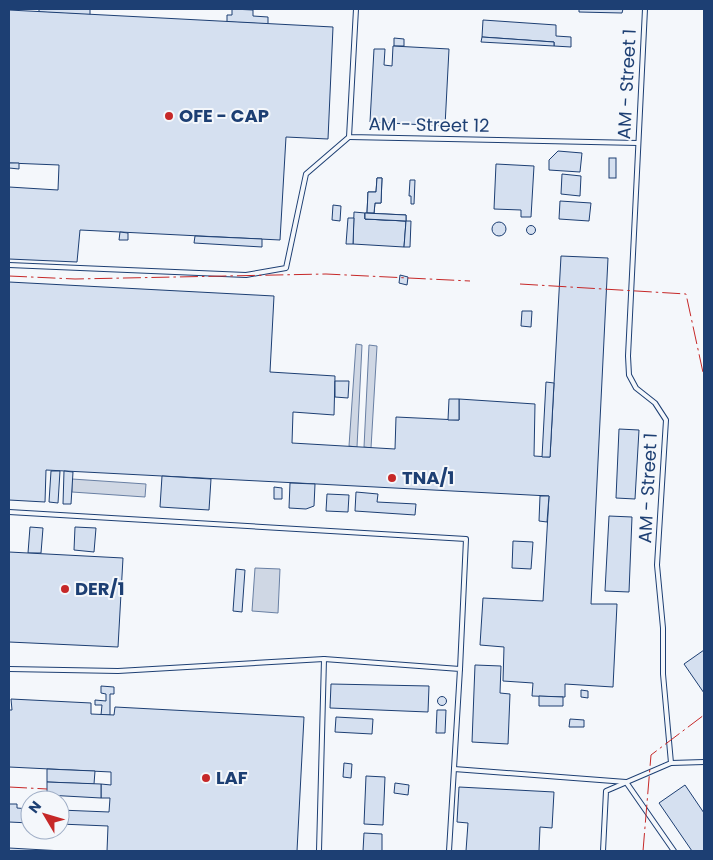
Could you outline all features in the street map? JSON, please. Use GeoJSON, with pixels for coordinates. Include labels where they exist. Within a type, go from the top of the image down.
{"type":"FeatureCollection","features":[{"type":"Feature","properties":{"kind":"lane","name":"AM - Street 12"},"geometry":{"type":"LineString","coordinates":[[356,9],[348,137],[638,143]]}},
{"type":"Feature","properties":{"kind":"lane","name":"AM - Street 1"},"geometry":{"type":"LineString","coordinates":[[645,9],[628,356],[629,376],[636,388],[655,403],[666,420],[658,565],[663,628],[663,674],[671,763]]}},
{"type":"Feature","properties":{"kind":"lane"},"geometry":{"type":"LineString","coordinates":[[9,265],[246,275],[286,268],[306,174],[348,137]]}},
{"type":"Feature","properties":{"kind":"lane"},"geometry":{"type":"LineString","coordinates":[[9,512],[466,539],[449,851]]}},
{"type":"Feature","properties":{"kind":"lane"},"geometry":{"type":"LineString","coordinates":[[9,669],[118,672],[324,659],[460,669]]}},
{"type":"Feature","properties":{"kind":"lane"},"geometry":{"type":"LineString","coordinates":[[319,851],[317,848],[324,659]]}},
{"type":"Feature","properties":{"kind":"lane"},"geometry":{"type":"LineString","coordinates":[[603,851],[606,791],[671,763],[704,762]]}},
{"type":"Feature","properties":{"kind":"lane"},"geometry":{"type":"LineString","coordinates":[[454,769],[626,782]]}},
{"type":"Feature","properties":{"kind":"lane"},"geometry":{"type":"LineString","coordinates":[[626,782],[674,851]]}},
{"type":"Feature","properties":{"kind":"shaded area"},"geometry":{"type":"Polygon","coordinates":[[[356,344],[362,345],[357,447],[349,446],[356,344]]]}},
{"type":"Feature","properties":{"kind":"shaded area"},"geometry":{"type":"Polygon","coordinates":[[[369,345],[377,346],[371,448],[364,447],[369,345]]]}},
{"type":"Feature","properties":{"kind":"shaded area"},"geometry":{"type":"Polygon","coordinates":[[[72,479],[146,484],[145,497],[72,492],[72,479]]]}},
{"type":"Feature","properties":{"kind":"shaded area"},"geometry":{"type":"Polygon","coordinates":[[[255,568],[280,569],[278,613],[252,611],[255,568]]]}},
{"type":"Feature","properties":{"kind":"building"},"geometry":{"type":"Polygon","coordinates":[[[39,9],[90,9],[90,15],[39,12],[39,9]]]}},
{"type":"Feature","properties":{"kind":"building"},"geometry":{"type":"Polygon","coordinates":[[[232,9],[253,10],[253,16],[268,17],[268,24],[227,22],[227,15],[232,15],[232,9]]]}},
{"type":"Feature","properties":{"kind":"building"},"geometry":{"type":"Polygon","coordinates":[[[579,9],[623,9],[622,13],[579,12],[579,9]]]}},
{"type":"Feature","properties":{"kind":"building","name":"OFE - CAP"},"geometry":{"type":"Polygon","coordinates":[[[9,10],[333,27],[328,139],[286,137],[280,240],[80,230],[77,262],[9,259],[9,187],[58,190],[59,165],[9,163],[9,10]]]}},
{"type":"Feature","properties":{"kind":"building"},"geometry":{"type":"Polygon","coordinates":[[[483,20],[556,25],[556,36],[571,37],[571,47],[554,46],[554,42],[482,37],[483,20]]]}},
{"type":"Feature","properties":{"kind":"building"},"geometry":{"type":"Polygon","coordinates":[[[482,37],[554,42],[554,46],[481,42],[482,37]]]}},
{"type":"Feature","properties":{"kind":"building"},"geometry":{"type":"Polygon","coordinates":[[[394,38],[404,39],[404,46],[394,46],[394,38]]]}},
{"type":"Feature","properties":{"kind":"building"},"geometry":{"type":"Polygon","coordinates":[[[393,46],[449,49],[445,126],[370,122],[374,49],[385,49],[384,65],[392,66],[393,46]]]}},
{"type":"Feature","properties":{"kind":"building"},"geometry":{"type":"Polygon","coordinates":[[[558,151],[582,153],[580,172],[549,170],[549,160],[558,151]]]}},
{"type":"Feature","properties":{"kind":"building"},"geometry":{"type":"Polygon","coordinates":[[[609,158],[616,158],[616,178],[609,178],[609,158]]]}},
{"type":"Feature","properties":{"kind":"building"},"geometry":{"type":"Polygon","coordinates":[[[9,163],[19,163],[19,169],[9,168],[9,163]]]}},
{"type":"Feature","properties":{"kind":"building"},"geometry":{"type":"Polygon","coordinates":[[[496,164],[534,166],[531,217],[521,217],[521,210],[494,209],[496,164]]]}},
{"type":"Feature","properties":{"kind":"building"},"geometry":{"type":"Polygon","coordinates":[[[562,174],[581,176],[580,196],[561,194],[562,174]]]}},
{"type":"Feature","properties":{"kind":"building"},"geometry":{"type":"Polygon","coordinates":[[[377,178],[382,178],[381,203],[375,203],[374,213],[367,213],[368,192],[376,192],[377,178]]]}},
{"type":"Feature","properties":{"kind":"building"},"geometry":{"type":"Polygon","coordinates":[[[377,178],[382,178],[381,203],[375,203],[374,213],[367,213],[368,192],[376,192],[377,178]]]}},
{"type":"Feature","properties":{"kind":"building"},"geometry":{"type":"Polygon","coordinates":[[[410,180],[415,180],[414,204],[411,204],[411,196],[409,196],[410,180]]]}},
{"type":"Feature","properties":{"kind":"building"},"geometry":{"type":"Polygon","coordinates":[[[560,201],[591,203],[589,221],[559,219],[560,201]]]}},
{"type":"Feature","properties":{"kind":"building"},"geometry":{"type":"Polygon","coordinates":[[[333,205],[341,206],[340,221],[332,220],[333,205]]]}},
{"type":"Feature","properties":{"kind":"building"},"geometry":{"type":"Polygon","coordinates":[[[354,212],[365,213],[365,219],[406,221],[404,247],[353,244],[354,212]]]}},
{"type":"Feature","properties":{"kind":"building"},"geometry":{"type":"Polygon","coordinates":[[[365,213],[406,215],[406,221],[365,219],[365,213]]]}},
{"type":"Feature","properties":{"kind":"building"},"geometry":{"type":"Polygon","coordinates":[[[365,213],[406,215],[406,221],[365,219],[365,213]]]}},
{"type":"Feature","properties":{"kind":"building"},"geometry":{"type":"Polygon","coordinates":[[[348,218],[354,218],[353,244],[346,244],[348,218]]]}},
{"type":"Feature","properties":{"kind":"building"},"geometry":{"type":"Polygon","coordinates":[[[406,221],[411,221],[410,247],[404,247],[406,221]]]}},
{"type":"Feature","properties":{"kind":"building"},"geometry":{"type":"Polygon","coordinates":[[[499,222],[504,224],[506,229],[504,234],[499,236],[494,234],[492,229],[494,224],[499,222]]]}},
{"type":"Feature","properties":{"kind":"building"},"geometry":{"type":"Polygon","coordinates":[[[531,225],[536,230],[531,235],[526,230],[531,225]]]}},
{"type":"Feature","properties":{"kind":"building"},"geometry":{"type":"Polygon","coordinates":[[[120,232],[128,233],[128,240],[119,240],[120,232]]]}},
{"type":"Feature","properties":{"kind":"building"},"geometry":{"type":"Polygon","coordinates":[[[195,236],[262,239],[262,247],[194,243],[195,236]]]}},
{"type":"Feature","properties":{"kind":"building","name":"TNA/1"},"geometry":{"type":"Polygon","coordinates":[[[561,256],[608,258],[591,604],[617,604],[613,687],[565,684],[565,697],[532,696],[533,683],[503,681],[504,647],[480,645],[483,598],[543,601],[549,496],[46,470],[45,502],[9,500],[9,282],[274,296],[270,372],[335,376],[334,415],[293,412],[292,443],[395,449],[396,417],[459,420],[459,399],[535,404],[534,456],[550,457],[561,256]]]}},
{"type":"Feature","properties":{"kind":"building"},"geometry":{"type":"Polygon","coordinates":[[[400,275],[408,277],[407,285],[399,283],[400,275]]]}},
{"type":"Feature","properties":{"kind":"building"},"geometry":{"type":"Polygon","coordinates":[[[522,311],[532,311],[531,327],[521,326],[522,311]]]}},
{"type":"Feature","properties":{"kind":"building"},"geometry":{"type":"Polygon","coordinates":[[[335,381],[349,381],[348,398],[335,397],[335,381]]]}},
{"type":"Feature","properties":{"kind":"building"},"geometry":{"type":"Polygon","coordinates":[[[546,382],[554,383],[550,457],[542,457],[546,382]]]}},
{"type":"Feature","properties":{"kind":"building"},"geometry":{"type":"Polygon","coordinates":[[[449,399],[459,399],[459,420],[448,420],[449,399]]]}},
{"type":"Feature","properties":{"kind":"building"},"geometry":{"type":"Polygon","coordinates":[[[619,429],[639,430],[635,499],[616,498],[619,429]]]}},
{"type":"Feature","properties":{"kind":"building"},"geometry":{"type":"Polygon","coordinates":[[[51,471],[60,471],[58,503],[49,502],[51,471]]]}},
{"type":"Feature","properties":{"kind":"building"},"geometry":{"type":"Polygon","coordinates":[[[64,471],[73,472],[71,504],[63,504],[64,471]]]}},
{"type":"Feature","properties":{"kind":"building"},"geometry":{"type":"Polygon","coordinates":[[[162,476],[211,479],[209,510],[160,507],[162,476]]]}},
{"type":"Feature","properties":{"kind":"building"},"geometry":{"type":"Polygon","coordinates":[[[290,483],[315,484],[314,506],[306,509],[289,508],[290,483]]]}},
{"type":"Feature","properties":{"kind":"building"},"geometry":{"type":"Polygon","coordinates":[[[274,487],[282,488],[282,499],[274,499],[274,487]]]}},
{"type":"Feature","properties":{"kind":"building"},"geometry":{"type":"Polygon","coordinates":[[[356,492],[378,494],[377,502],[416,504],[415,515],[355,511],[356,492]]]}},
{"type":"Feature","properties":{"kind":"building"},"geometry":{"type":"Polygon","coordinates":[[[327,494],[349,495],[348,512],[326,511],[327,494]]]}},
{"type":"Feature","properties":{"kind":"building"},"geometry":{"type":"Polygon","coordinates":[[[540,496],[549,496],[547,522],[539,521],[540,496]]]}},
{"type":"Feature","properties":{"kind":"building"},"geometry":{"type":"Polygon","coordinates":[[[609,516],[632,517],[629,592],[605,591],[609,516]]]}},
{"type":"Feature","properties":{"kind":"building"},"geometry":{"type":"Polygon","coordinates":[[[30,527],[43,528],[41,553],[28,553],[30,527]]]}},
{"type":"Feature","properties":{"kind":"building"},"geometry":{"type":"Polygon","coordinates":[[[75,527],[96,528],[94,552],[74,550],[75,527]]]}},
{"type":"Feature","properties":{"kind":"building"},"geometry":{"type":"Polygon","coordinates":[[[513,541],[533,542],[531,569],[512,568],[513,541]]]}},
{"type":"Feature","properties":{"kind":"building","name":"DER/1"},"geometry":{"type":"Polygon","coordinates":[[[9,552],[123,558],[118,647],[9,642],[9,552]]]}},
{"type":"Feature","properties":{"kind":"building"},"geometry":{"type":"Polygon","coordinates":[[[236,569],[245,570],[242,612],[233,611],[236,569]]]}},
{"type":"Feature","properties":{"kind":"building"},"geometry":{"type":"Polygon","coordinates":[[[704,650],[704,693],[684,664],[704,650]]]}},
{"type":"Feature","properties":{"kind":"building"},"geometry":{"type":"Polygon","coordinates":[[[475,665],[501,666],[500,693],[510,694],[508,744],[472,742],[475,665]]]}},
{"type":"Feature","properties":{"kind":"building"},"geometry":{"type":"Polygon","coordinates":[[[331,684],[429,686],[428,712],[330,708],[331,684]]]}},
{"type":"Feature","properties":{"kind":"building"},"geometry":{"type":"Polygon","coordinates":[[[101,686],[114,687],[114,694],[110,694],[110,715],[101,715],[102,705],[95,705],[95,700],[106,701],[106,694],[101,693],[101,686]]]}},
{"type":"Feature","properties":{"kind":"building"},"geometry":{"type":"Polygon","coordinates":[[[581,690],[588,691],[588,698],[581,697],[581,690]]]}},
{"type":"Feature","properties":{"kind":"building"},"geometry":{"type":"Polygon","coordinates":[[[442,696],[447,701],[442,706],[437,701],[442,696]]]}},
{"type":"Feature","properties":{"kind":"building"},"geometry":{"type":"Polygon","coordinates":[[[539,696],[563,697],[563,706],[539,706],[539,696]]]}},
{"type":"Feature","properties":{"kind":"building","name":"LAF"},"geometry":{"type":"Polygon","coordinates":[[[11,699],[91,703],[91,714],[114,715],[115,707],[304,717],[297,851],[107,851],[108,826],[70,824],[70,810],[109,812],[110,798],[101,798],[101,784],[111,785],[111,772],[9,767],[9,710],[12,710],[11,699]]]}},
{"type":"Feature","properties":{"kind":"building"},"geometry":{"type":"Polygon","coordinates":[[[437,710],[446,710],[445,733],[436,733],[437,710]]]}},
{"type":"Feature","properties":{"kind":"building"},"geometry":{"type":"Polygon","coordinates":[[[336,717],[373,719],[372,734],[335,732],[336,717]]]}},
{"type":"Feature","properties":{"kind":"building"},"geometry":{"type":"Polygon","coordinates":[[[570,719],[584,720],[584,727],[569,727],[570,719]]]}},
{"type":"Feature","properties":{"kind":"building"},"geometry":{"type":"Polygon","coordinates":[[[344,763],[352,764],[351,778],[343,777],[344,763]]]}},
{"type":"Feature","properties":{"kind":"building"},"geometry":{"type":"Polygon","coordinates":[[[47,769],[95,771],[94,784],[47,782],[47,769]]]}},
{"type":"Feature","properties":{"kind":"building"},"geometry":{"type":"Polygon","coordinates":[[[366,776],[385,777],[383,825],[364,824],[366,776]]]}},
{"type":"Feature","properties":{"kind":"building"},"geometry":{"type":"Polygon","coordinates":[[[47,782],[101,784],[101,798],[70,796],[70,790],[47,790],[47,782]]]}},
{"type":"Feature","properties":{"kind":"building"},"geometry":{"type":"Polygon","coordinates":[[[395,783],[409,785],[408,795],[394,793],[395,783]]]}},
{"type":"Feature","properties":{"kind":"building"},"geometry":{"type":"Polygon","coordinates":[[[685,785],[704,813],[704,851],[692,851],[659,803],[685,785]]]}},
{"type":"Feature","properties":{"kind":"building"},"geometry":{"type":"Polygon","coordinates":[[[459,787],[554,792],[552,828],[540,827],[539,851],[466,851],[468,823],[457,822],[459,787]]]}},
{"type":"Feature","properties":{"kind":"building"},"geometry":{"type":"Polygon","coordinates":[[[9,804],[17,804],[17,808],[20,808],[20,823],[9,822],[9,804]]]}},
{"type":"Feature","properties":{"kind":"building"},"geometry":{"type":"Polygon","coordinates":[[[364,833],[382,834],[382,851],[363,851],[364,833]]]}},
{"type":"Feature","properties":{"kind":"building"},"geometry":{"type":"Polygon","coordinates":[[[9,848],[63,851],[9,851],[9,848]]]}},
{"type":"Feature","properties":{"kind":"power"},"geometry":{"type":"LineString","coordinates":[[9,276],[75,279],[326,274],[470,281]]}},
{"type":"Feature","properties":{"kind":"power"},"geometry":{"type":"LineString","coordinates":[[520,284],[686,294],[704,377]]}},
{"type":"Feature","properties":{"kind":"power"},"geometry":{"type":"LineString","coordinates":[[643,851],[651,755],[704,715]]}},
{"type":"Feature","properties":{"kind":"power"},"geometry":{"type":"LineString","coordinates":[[9,787],[47,789]]}},
{"type":"Feature","properties":{"kind":"place","name":"OFE - CAP"},"geometry":{"type":"Point","coordinates":[169,116]}},
{"type":"Feature","properties":{"kind":"place","name":"TNA/1"},"geometry":{"type":"Point","coordinates":[392,478]}},
{"type":"Feature","properties":{"kind":"place","name":"DER/1"},"geometry":{"type":"Point","coordinates":[65,589]}},
{"type":"Feature","properties":{"kind":"place","name":"LAF"},"geometry":{"type":"Point","coordinates":[206,778]}}]}
